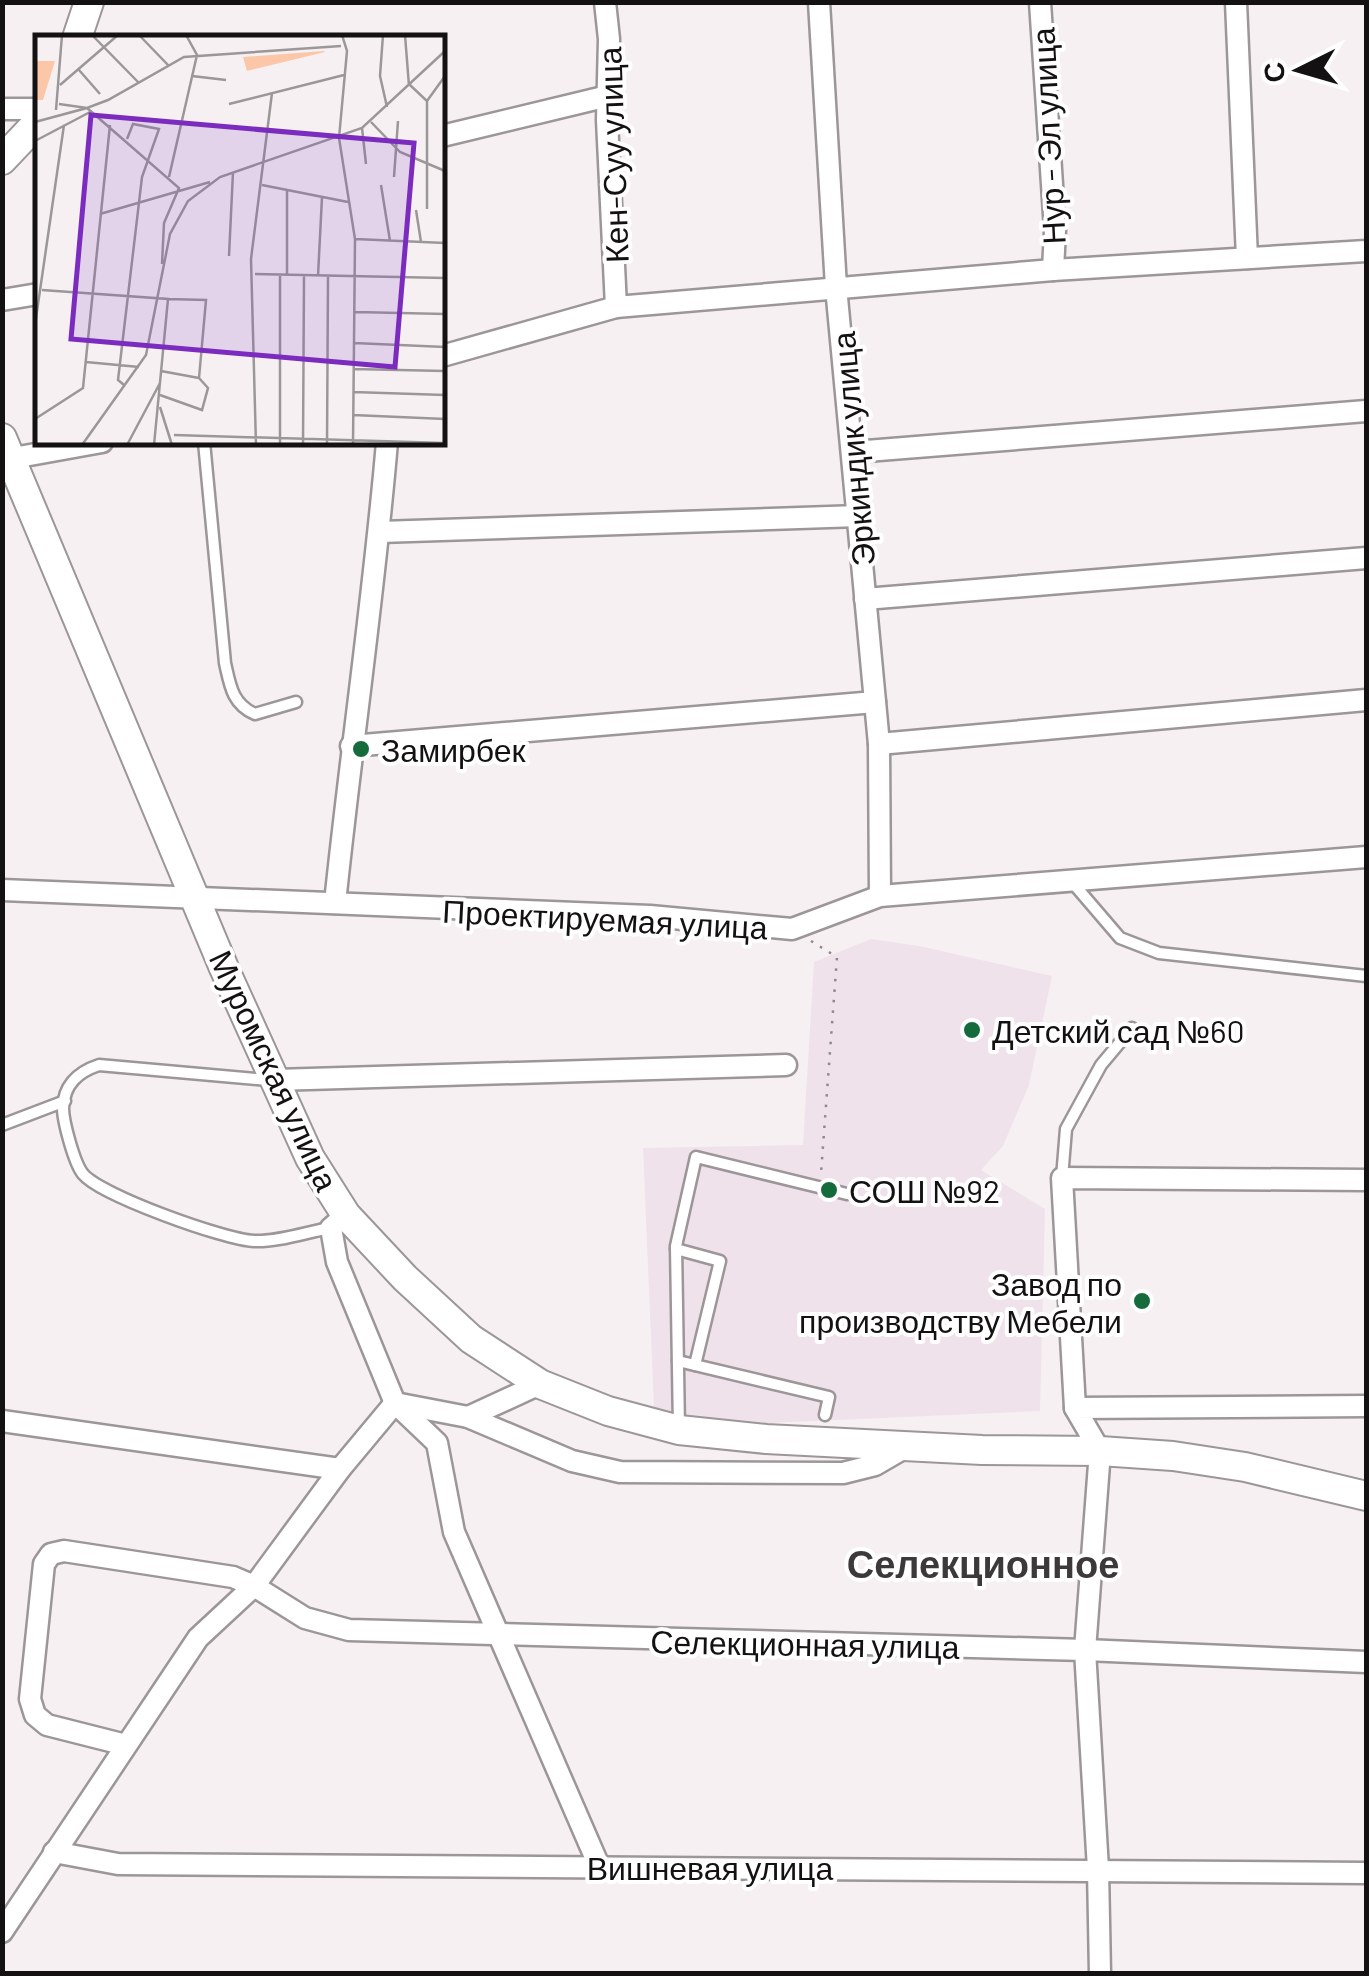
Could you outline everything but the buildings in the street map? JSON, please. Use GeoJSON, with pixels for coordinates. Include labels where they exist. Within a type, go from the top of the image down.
{"type":"FeatureCollection","features":[{"type":"Feature","properties":{"kind":"street"},"geometry":{"type":"LineString","coordinates":[[78,35],[89,2]]}},
{"type":"Feature","properties":{"kind":"street","name":"Кен-Суу улица"},"geometry":{"type":"LineString","coordinates":[[605,2],[616,307]]}},
{"type":"Feature","properties":{"kind":"street","name":"Эркиндик улица"},"geometry":{"type":"LineString","coordinates":[[819,2],[836,286],[879,744],[880,896]]}},
{"type":"Feature","properties":{"kind":"street","name":"Нур - Эл улица"},"geometry":{"type":"LineString","coordinates":[[1040,2],[1055,230],[1053,270]]}},
{"type":"Feature","properties":{"kind":"street"},"geometry":{"type":"LineString","coordinates":[[1236,2],[1247,258]]}},
{"type":"Feature","properties":{"kind":"street"},"geometry":{"type":"LineString","coordinates":[[445,135],[608,96]]}},
{"type":"Feature","properties":{"kind":"street"},"geometry":{"type":"LineString","coordinates":[[2,109],[35,110]]}},
{"type":"Feature","properties":{"kind":"street"},"geometry":{"type":"LineString","coordinates":[[2,160],[35,125]]}},
{"type":"Feature","properties":{"kind":"street"},"geometry":{"type":"LineString","coordinates":[[445,355],[616,307],[836,286],[1366,250]]}},
{"type":"Feature","properties":{"kind":"street"},"geometry":{"type":"LineString","coordinates":[[2,300],[35,294]]}},
{"type":"Feature","properties":{"kind":"street"},"geometry":{"type":"LineString","coordinates":[[854,452],[1366,411]]}},
{"type":"Feature","properties":{"kind":"street"},"geometry":{"type":"LineString","coordinates":[[6,453],[76,445]]}},
{"type":"Feature","properties":{"kind":"street"},"geometry":{"type":"LineString","coordinates":[[335,903],[351,746],[380,532],[386,445]]}},
{"type":"Feature","properties":{"kind":"street","name":"Муромская улица"},"geometry":{"type":"LineString","coordinates":[[6,453],[339,1222],[471,1339],[540,1384],[608,1411],[679,1430],[766,1439],[1100,1450]]}},
{"type":"Feature","properties":{"kind":"street"},"geometry":{"type":"LineString","coordinates":[[380,532],[859,516]]}},
{"type":"Feature","properties":{"kind":"street"},"geometry":{"type":"LineString","coordinates":[[865,598],[1366,558]]}},
{"type":"Feature","properties":{"kind":"street"},"geometry":{"type":"LineString","coordinates":[[879,744],[1366,700]]}},
{"type":"Feature","properties":{"kind":"street"},"geometry":{"type":"LineString","coordinates":[[351,746],[876,702]]}},
{"type":"Feature","properties":{"kind":"street","name":"Проектируемая улица"},"geometry":{"type":"LineString","coordinates":[[2,890],[650,916],[792,929],[880,896],[1366,857]]}},
{"type":"Feature","properties":{"kind":"street"},"geometry":{"type":"LineString","coordinates":[[275,1080],[786,1064]]}},
{"type":"Feature","properties":{"kind":"street"},"geometry":{"type":"LineString","coordinates":[[1100,1974],[1085,1650],[1100,1450],[1075,1408],[1062,1178],[1366,1180]]}},
{"type":"Feature","properties":{"kind":"street"},"geometry":{"type":"LineString","coordinates":[[339,1222],[337,1262],[395,1403],[437,1442],[454,1532],[599,1866]]}},
{"type":"Feature","properties":{"kind":"street"},"geometry":{"type":"LineString","coordinates":[[468,1418],[540,1384]]}},
{"type":"Feature","properties":{"kind":"street"},"geometry":{"type":"LineString","coordinates":[[395,1403],[468,1418],[572,1461],[620,1472],[842,1473],[875,1464],[908,1446]]}},
{"type":"Feature","properties":{"kind":"street"},"geometry":{"type":"LineString","coordinates":[[2,1932],[198,1638],[254,1586],[340,1469],[395,1403]]}},
{"type":"Feature","properties":{"kind":"street"},"geometry":{"type":"LineString","coordinates":[[1075,1408],[1366,1406]]}},
{"type":"Feature","properties":{"kind":"street"},"geometry":{"type":"LineString","coordinates":[[2,1421],[340,1469]]}},
{"type":"Feature","properties":{"kind":"street"},"geometry":{"type":"LineString","coordinates":[[1100,1450],[1245,1467],[1366,1496]]}},
{"type":"Feature","properties":{"kind":"street","name":"Селекционная улица"},"geometry":{"type":"LineString","coordinates":[[126,1744],[46,1725],[34,1715],[30,1699],[44,1564],[51,1554],[64,1551],[232,1577],[305,1618],[349,1630],[1085,1650],[1366,1662]]}},
{"type":"Feature","properties":{"kind":"street","name":"Вишневая улица"},"geometry":{"type":"LineString","coordinates":[[54,1852],[118,1864],[1098,1868],[1366,1873]]}},
{"type":"Feature","properties":{"kind":"lane"},"geometry":{"type":"LineString","coordinates":[[204,445],[225,663],[232,690],[240,708],[254,714],[296,702]]}},
{"type":"Feature","properties":{"kind":"lane"},"geometry":{"type":"LineString","coordinates":[[1072,881],[1120,938],[1158,954],[1366,976]]}},
{"type":"Feature","properties":{"kind":"lane"},"geometry":{"type":"LineString","coordinates":[[1062,1178],[1066,1129],[1101,1065],[1132,1028]]}},
{"type":"Feature","properties":{"kind":"lane"},"geometry":{"type":"LineString","coordinates":[[275,1080],[100,1065],[80,1071],[67,1088],[63,1110],[83,1174],[112,1193],[190,1224],[254,1241],[339,1222]]}},
{"type":"Feature","properties":{"kind":"lane"},"geometry":{"type":"LineString","coordinates":[[2,1125],[65,1101]]}},
{"type":"Feature","properties":{"kind":"lane"},"geometry":{"type":"LineString","coordinates":[[679,1430],[676,1248],[696,1157],[847,1194]]}},
{"type":"Feature","properties":{"kind":"lane"},"geometry":{"type":"LineString","coordinates":[[676,1248],[720,1261],[695,1364]]}},
{"type":"Feature","properties":{"kind":"lane"},"geometry":{"type":"LineString","coordinates":[[678,1360],[830,1397],[825,1415]]}},
{"type":"Feature","properties":{"kind":"path"},"geometry":{"type":"LineString","coordinates":[[792,929],[836,957],[820,1188]]}},
{"type":"Feature","properties":{"kind":"shaded area","name":"СОШ №92"},"geometry":{"type":"Polygon","coordinates":[[[871,939],[1052,976],[1029,1085],[1003,1146],[981,1170],[1045,1209],[1040,1411],[724,1425],[654,1407],[643,1148],[803,1145],[814,962],[871,939]]]}},
{"type":"Feature","properties":{"kind":"place","name":"Замирбек"},"geometry":{"type":"Point","coordinates":[361,749]}},
{"type":"Feature","properties":{"kind":"place","name":"Детский сад №60"},"geometry":{"type":"Point","coordinates":[972,1030]}},
{"type":"Feature","properties":{"kind":"place","name":"СОШ №92"},"geometry":{"type":"Point","coordinates":[829,1190]}},
{"type":"Feature","properties":{"kind":"place","name":"Завод по производству Мебели"},"geometry":{"type":"Point","coordinates":[1142,1301]}},
{"type":"Feature","properties":{"kind":"district","name":"Селекционное"},"geometry":{"type":"Point","coordinates":[983,1563]}}]}
